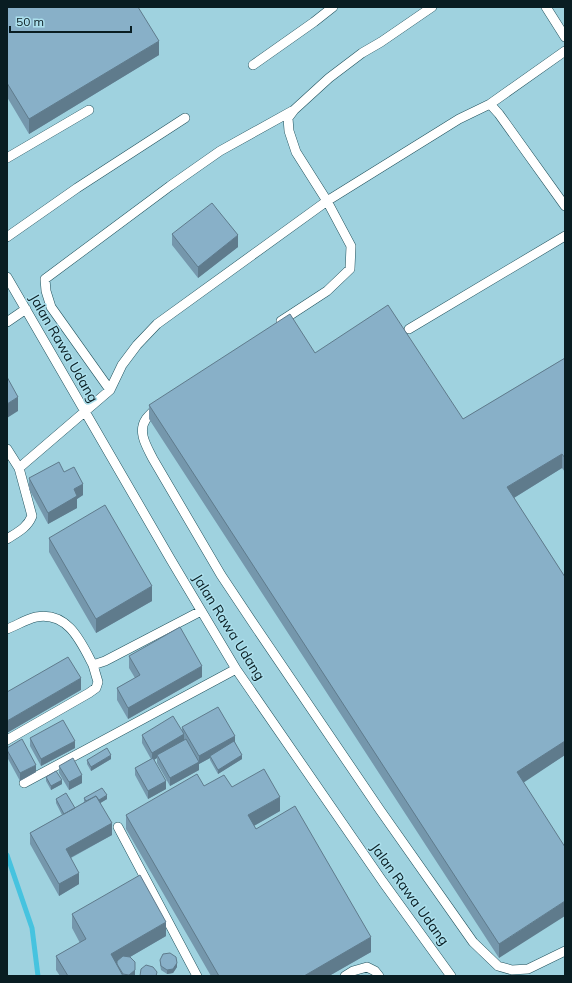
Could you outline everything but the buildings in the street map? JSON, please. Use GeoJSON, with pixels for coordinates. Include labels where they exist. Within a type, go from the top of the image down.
{"type":"FeatureCollection","features":[{"type":"Feature","properties":{"kind":"lane"},"geometry":{"type":"LineString","coordinates":[[253,65],[333,7]]}},
{"type":"Feature","properties":{"kind":"lane"},"geometry":{"type":"LineString","coordinates":[[276,325],[327,290],[350,269],[351,246],[327,201],[296,152],[289,131],[288,118],[329,78],[432,7]]}},
{"type":"Feature","properties":{"kind":"lane"},"geometry":{"type":"LineString","coordinates":[[546,7],[565,37]]}},
{"type":"Feature","properties":{"kind":"lane"},"geometry":{"type":"LineString","coordinates":[[19,468],[110,390],[122,365],[137,345],[157,324],[327,201],[459,119],[490,104],[565,51]]}},
{"type":"Feature","properties":{"kind":"lane"},"geometry":{"type":"LineString","coordinates":[[490,104],[499,114],[565,206]]}},
{"type":"Feature","properties":{"kind":"lane"},"geometry":{"type":"LineString","coordinates":[[7,158],[89,110]]}},
{"type":"Feature","properties":{"kind":"lane"},"geometry":{"type":"LineString","coordinates":[[110,390],[51,307],[46,291],[45,279],[170,186],[220,151],[294,111]]}},
{"type":"Feature","properties":{"kind":"lane"},"geometry":{"type":"LineString","coordinates":[[7,237],[76,188],[185,118]]}},
{"type":"Feature","properties":{"kind":"lane"},"geometry":{"type":"LineString","coordinates":[[409,330],[565,236]]}},
{"type":"Feature","properties":{"kind":"lane","name":"Jalan Rawa Udang"},"geometry":{"type":"LineString","coordinates":[[7,277],[236,669],[391,893],[451,976]]}},
{"type":"Feature","properties":{"kind":"lane"},"geometry":{"type":"LineString","coordinates":[[7,322],[26,309]]}},
{"type":"Feature","properties":{"kind":"lane"},"geometry":{"type":"LineString","coordinates":[[161,403],[146,419],[142,428],[144,440],[153,459],[221,575],[380,810],[473,942],[498,966],[512,970],[528,969],[565,952]]}},
{"type":"Feature","properties":{"kind":"lane"},"geometry":{"type":"LineString","coordinates":[[7,450],[19,468],[32,516],[29,524],[25,528],[7,539]]}},
{"type":"Feature","properties":{"kind":"lane"},"geometry":{"type":"LineString","coordinates":[[93,666],[201,611]]}},
{"type":"Feature","properties":{"kind":"lane"},"geometry":{"type":"LineString","coordinates":[[7,630],[36,617],[54,617],[71,627],[93,666],[98,682],[96,688],[89,693],[7,740]]}},
{"type":"Feature","properties":{"kind":"lane"},"geometry":{"type":"LineString","coordinates":[[24,783],[236,669]]}},
{"type":"Feature","properties":{"kind":"lane"},"geometry":{"type":"LineString","coordinates":[[118,827],[197,976]]}},
{"type":"Feature","properties":{"kind":"lane"},"geometry":{"type":"LineString","coordinates":[[345,976],[367,967],[375,971],[379,976]]}},
{"type":"Feature","properties":{"kind":"waterway"},"geometry":{"type":"LineString","coordinates":[[7,855],[32,928],[38,976]]}}]}
